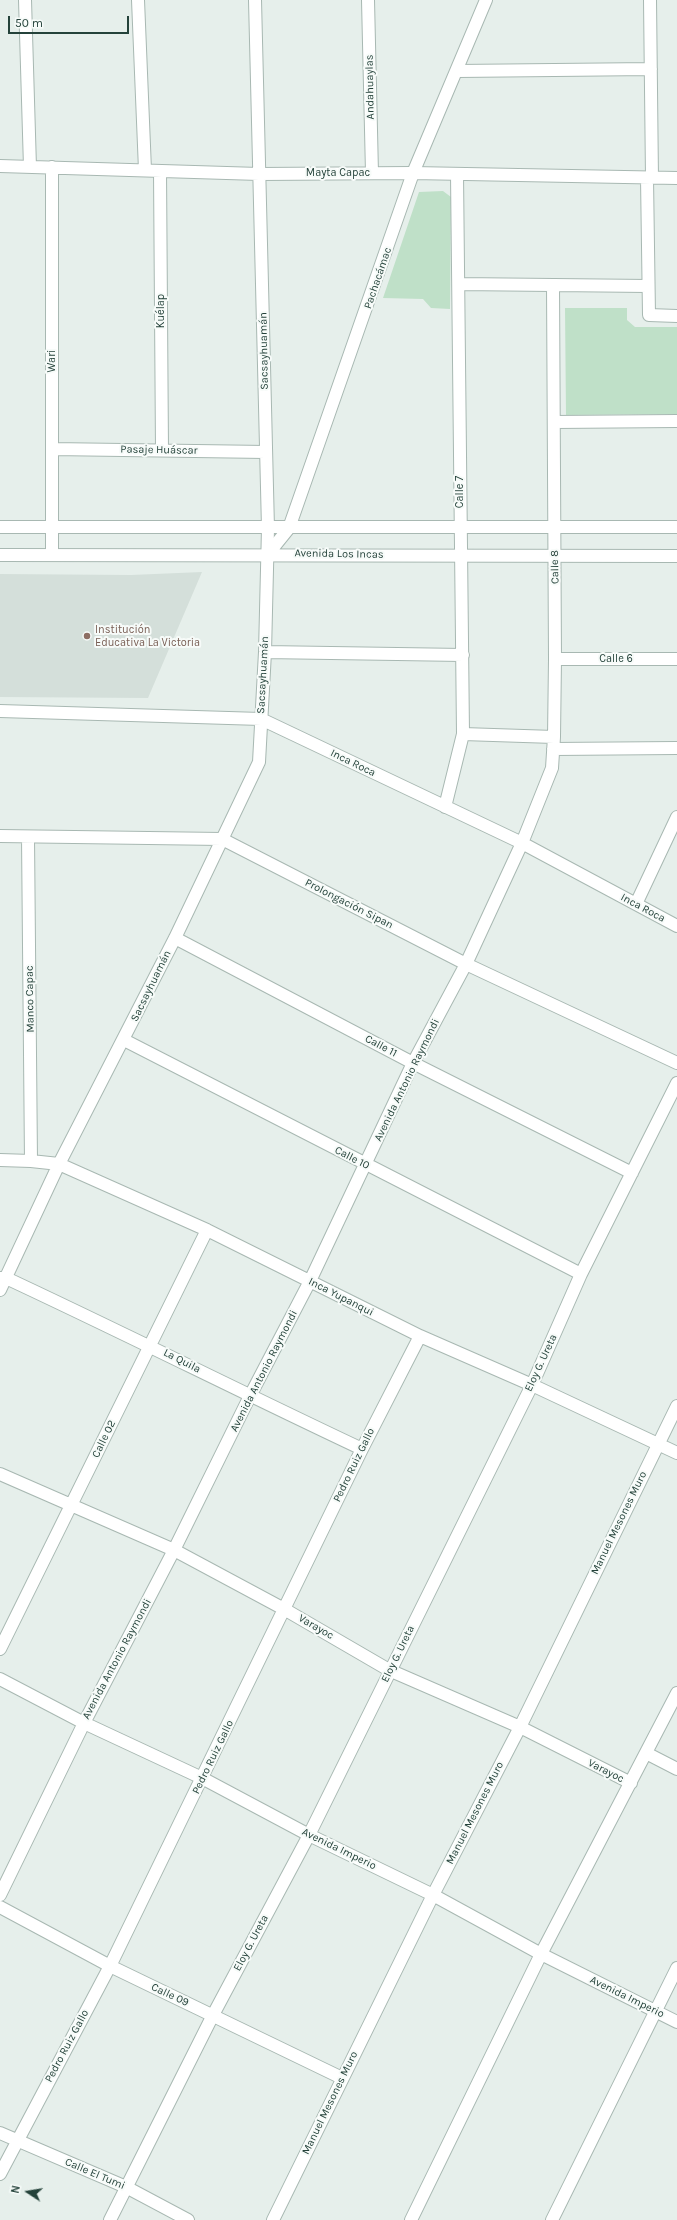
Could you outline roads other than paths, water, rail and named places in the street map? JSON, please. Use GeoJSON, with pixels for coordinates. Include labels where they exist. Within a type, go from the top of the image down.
{"type":"FeatureCollection","features":[{"type":"Feature","properties":{"kind":"street"},"geometry":{"type":"LineString","coordinates":[[25,0],[30,167]]}},
{"type":"Feature","properties":{"kind":"street"},"geometry":{"type":"LineString","coordinates":[[138,0],[145,170]]}},
{"type":"Feature","properties":{"kind":"street","name":"Sacsayhuamán"},"geometry":{"type":"LineString","coordinates":[[0,1290],[3,1278],[59,1164],[124,1040],[175,938],[259,762],[265,652],[268,528],[255,0]]}},
{"type":"Feature","properties":{"kind":"street","name":"Andahuaylas"},"geometry":{"type":"LineString","coordinates":[[368,0],[372,173]]}},
{"type":"Feature","properties":{"kind":"street","name":"Pachacámac"},"geometry":{"type":"LineString","coordinates":[[268,554],[289,528],[413,173],[486,0]]}},
{"type":"Feature","properties":{"kind":"street"},"geometry":{"type":"LineString","coordinates":[[650,0],[651,69],[648,316],[677,316]]}},
{"type":"Feature","properties":{"kind":"street"},"geometry":{"type":"LineString","coordinates":[[457,71],[651,69]]}},
{"type":"Feature","properties":{"kind":"street","name":"Mayta Capac"},"geometry":{"type":"LineString","coordinates":[[0,166],[259,174],[413,173],[677,178]]}},
{"type":"Feature","properties":{"kind":"street","name":"Wari"},"geometry":{"type":"LineString","coordinates":[[52,167],[52,555]]}},
{"type":"Feature","properties":{"kind":"street","name":"Kuélap"},"geometry":{"type":"LineString","coordinates":[[160,171],[162,450]]}},
{"type":"Feature","properties":{"kind":"street","name":"Calle 7"},"geometry":{"type":"LineString","coordinates":[[445,807],[463,734],[458,174]]}},
{"type":"Feature","properties":{"kind":"street"},"geometry":{"type":"LineString","coordinates":[[459,284],[648,286]]}},
{"type":"Feature","properties":{"kind":"street","name":"Calle 8"},"geometry":{"type":"LineString","coordinates":[[522,844],[552,768],[554,743],[555,422],[553,285]]}},
{"type":"Feature","properties":{"kind":"street"},"geometry":{"type":"LineString","coordinates":[[555,422],[677,421]]}},
{"type":"Feature","properties":{"kind":"street","name":"Pasaje Huáscar"},"geometry":{"type":"LineString","coordinates":[[52,449],[266,452]]}},
{"type":"Feature","properties":{"kind":"street"},"geometry":{"type":"LineString","coordinates":[[0,527],[677,527]]}},
{"type":"Feature","properties":{"kind":"street","name":"Avenida Los Incas"},"geometry":{"type":"LineString","coordinates":[[0,555],[268,554],[677,556]]}},
{"type":"Feature","properties":{"kind":"street"},"geometry":{"type":"LineString","coordinates":[[265,652],[462,655]]}},
{"type":"Feature","properties":{"kind":"street","name":"Calle 6"},"geometry":{"type":"LineString","coordinates":[[555,658],[677,659]]}},
{"type":"Feature","properties":{"kind":"street","name":"Inca Roca"},"geometry":{"type":"LineString","coordinates":[[0,711],[261,719],[522,844],[677,926]]}},
{"type":"Feature","properties":{"kind":"street"},"geometry":{"type":"LineString","coordinates":[[463,734],[554,743],[677,748]]}},
{"type":"Feature","properties":{"kind":"street"},"geometry":{"type":"LineString","coordinates":[[636,904],[677,817]]}},
{"type":"Feature","properties":{"kind":"street","name":"Prolongación Sipan"},"geometry":{"type":"LineString","coordinates":[[0,836],[222,840],[466,964],[677,1063]]}},
{"type":"Feature","properties":{"kind":"street","name":"Manco Capac"},"geometry":{"type":"LineString","coordinates":[[28,837],[31,1161]]}},
{"type":"Feature","properties":{"kind":"street","name":"Avenida Antonio Raymondi"},"geometry":{"type":"LineString","coordinates":[[0,1895],[84,1723],[174,1550],[250,1396],[310,1281],[412,1063],[466,964],[522,844]]}},
{"type":"Feature","properties":{"kind":"street","name":"Calle 11"},"geometry":{"type":"LineString","coordinates":[[175,938],[412,1063],[632,1173]]}},
{"type":"Feature","properties":{"kind":"street","name":"Calle 10"},"geometry":{"type":"LineString","coordinates":[[124,1040],[365,1166],[581,1274]]}},
{"type":"Feature","properties":{"kind":"street","name":"Eloy G. Ureta"},"geometry":{"type":"LineString","coordinates":[[110,2220],[213,2015],[309,1835],[389,1670],[532,1385],[581,1274],[677,1083]]}},
{"type":"Feature","properties":{"kind":"street","name":"Inca Yupanqui"},"geometry":{"type":"LineString","coordinates":[[0,1160],[59,1164],[207,1230],[420,1336],[532,1385],[677,1452]]}},
{"type":"Feature","properties":{"kind":"street","name":"Calle 02"},"geometry":{"type":"LineString","coordinates":[[0,1649],[72,1506],[149,1344],[207,1230]]}},
{"type":"Feature","properties":{"kind":"street","name":"La Quila"},"geometry":{"type":"LineString","coordinates":[[3,1278],[149,1344],[250,1396],[362,1449]]}},
{"type":"Feature","properties":{"kind":"street","name":"Pedro Ruiz Gallo"},"geometry":{"type":"LineString","coordinates":[[0,2174],[16,2141],[110,1966],[362,1449],[420,1336]]}},
{"type":"Feature","properties":{"kind":"street","name":"Manuel Mesones Muro"},"geometry":{"type":"LineString","coordinates":[[272,2220],[433,1895],[520,1727],[677,1406]]}},
{"type":"Feature","properties":{"kind":"street","name":"Varayoc"},"geometry":{"type":"LineString","coordinates":[[0,1474],[174,1550],[284,1609],[389,1670],[520,1727],[631,1783]]}},
{"type":"Feature","properties":{"kind":"street","name":"Avenida Imperio"},"geometry":{"type":"LineString","coordinates":[[0,1679],[84,1723],[202,1778],[309,1835],[433,1895],[541,1954],[677,2022]]}},
{"type":"Feature","properties":{"kind":"street"},"geometry":{"type":"LineString","coordinates":[[411,2220],[541,1954],[677,1693]]}},
{"type":"Feature","properties":{"kind":"street"},"geometry":{"type":"LineString","coordinates":[[646,1753],[677,1769]]}},
{"type":"Feature","properties":{"kind":"street","name":"Calle 09"},"geometry":{"type":"LineString","coordinates":[[0,1908],[110,1966],[342,2078]]}},
{"type":"Feature","properties":{"kind":"street"},"geometry":{"type":"LineString","coordinates":[[552,2220],[677,1968]]}},
{"type":"Feature","properties":{"kind":"street","name":"Calle El Tumi"},"geometry":{"type":"LineString","coordinates":[[0,2133],[126,2187],[188,2220]]}},
{"type":"Feature","properties":{"kind":"place","name":"Institución Educativa La Victoria"},"geometry":{"type":"Point","coordinates":[87,636]}}]}
